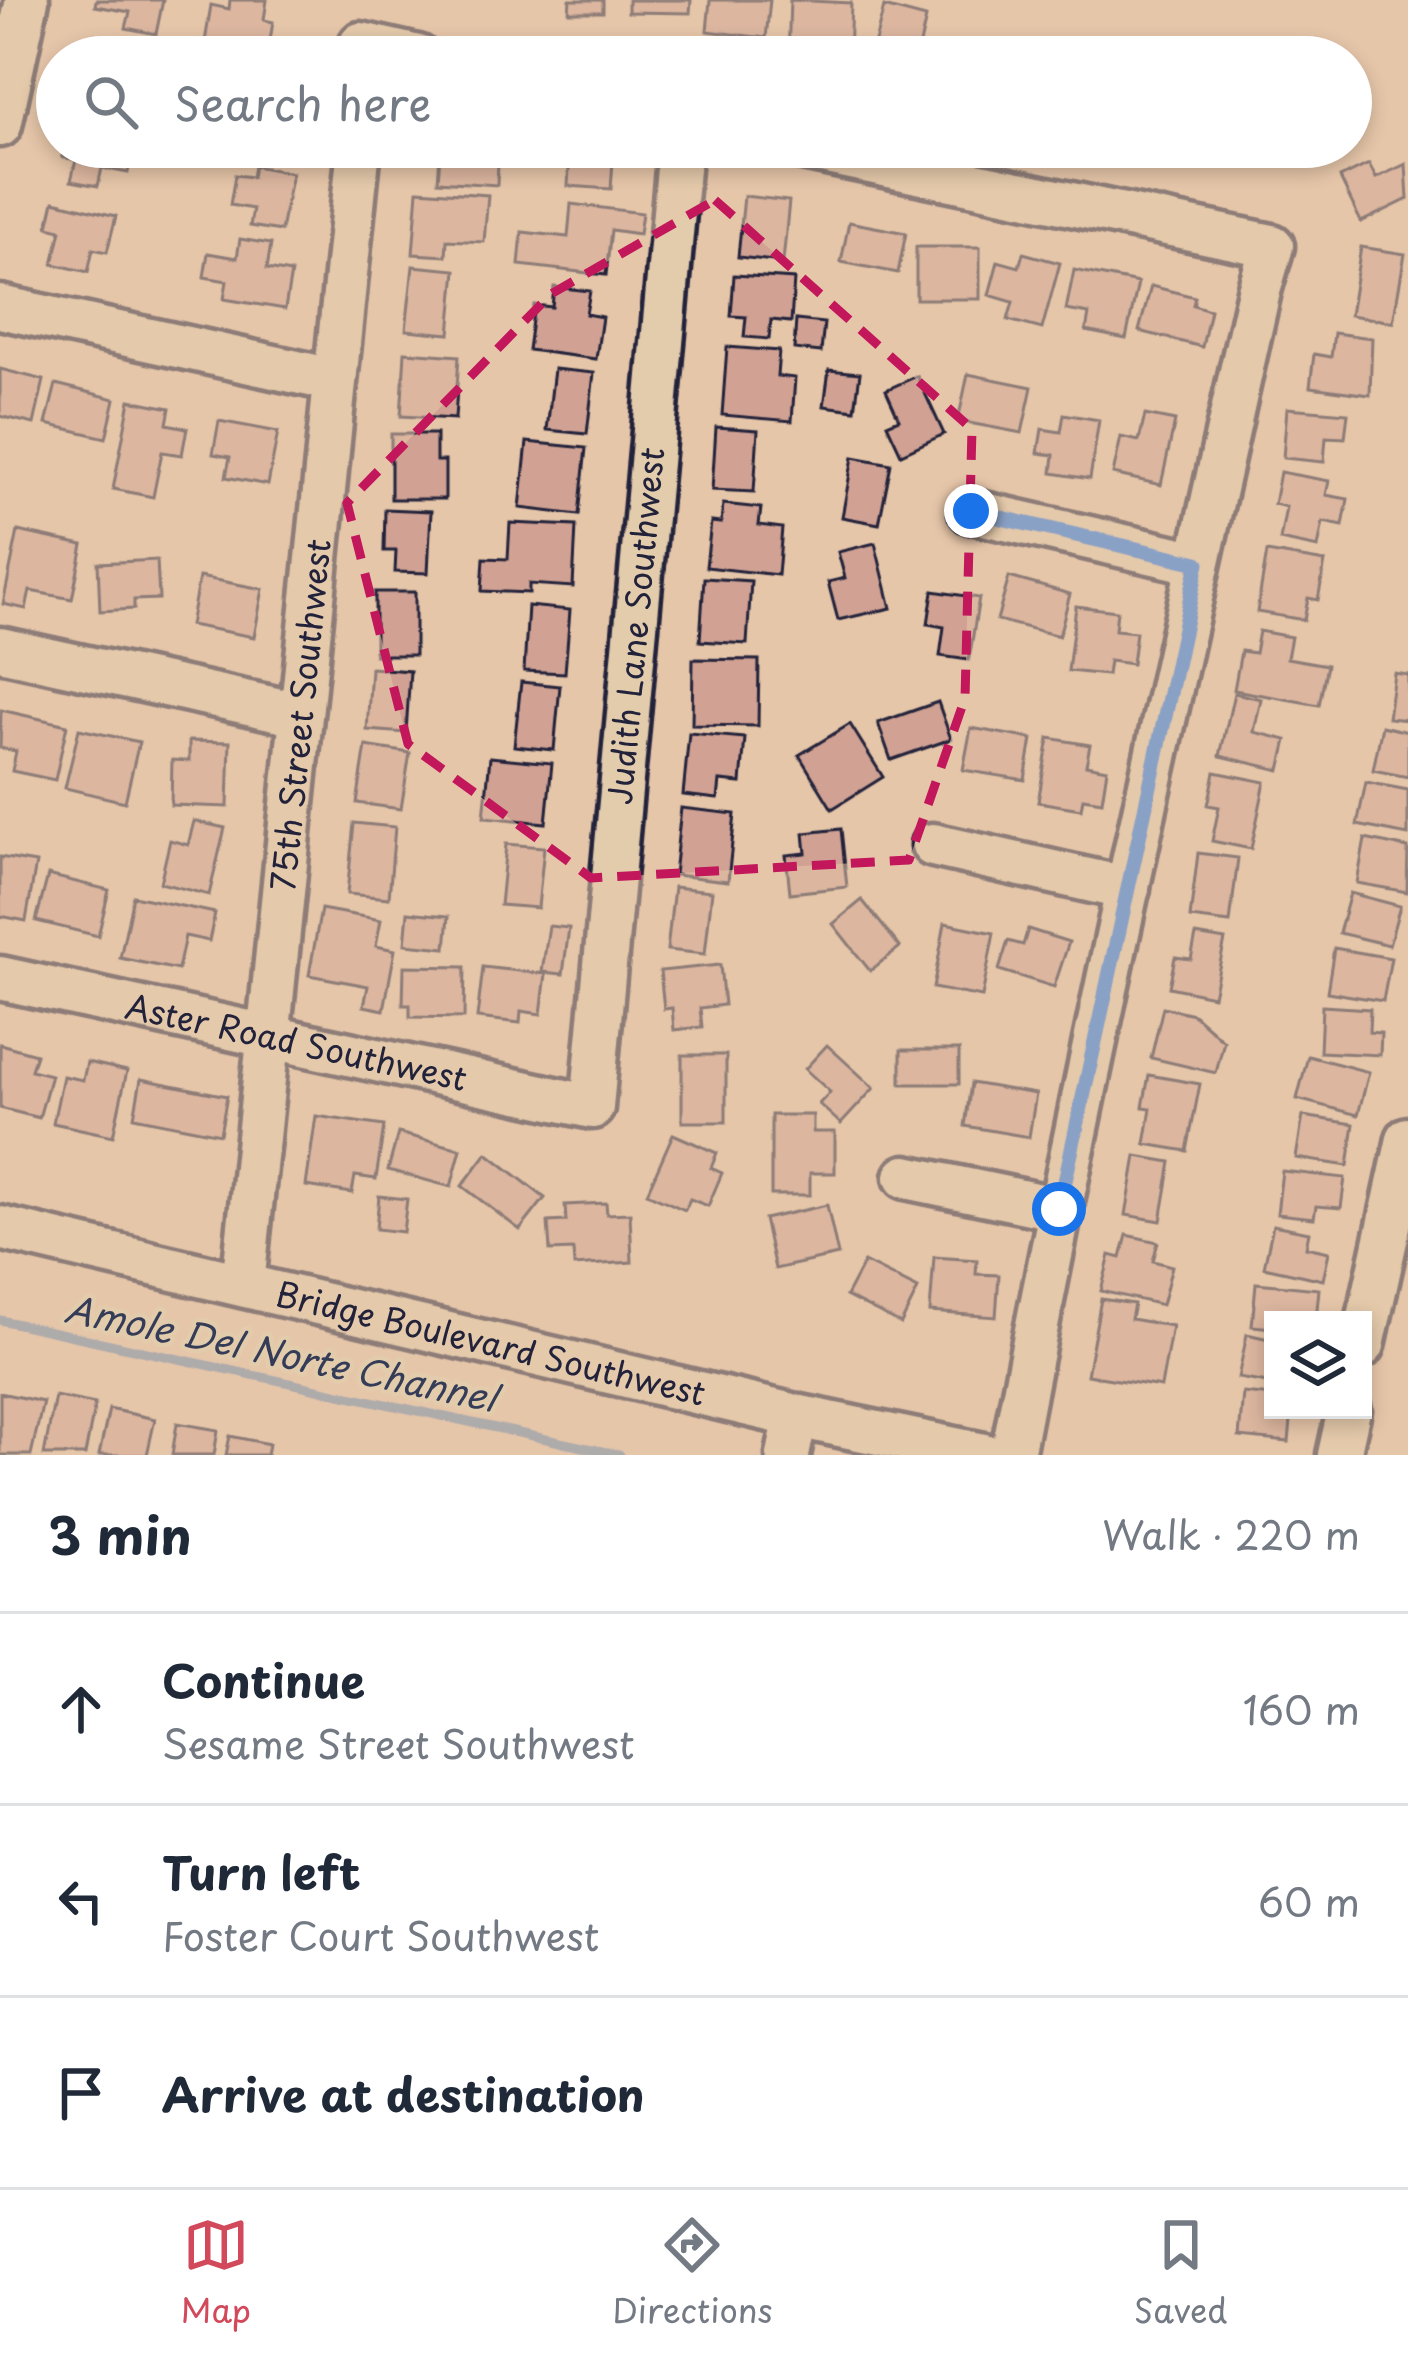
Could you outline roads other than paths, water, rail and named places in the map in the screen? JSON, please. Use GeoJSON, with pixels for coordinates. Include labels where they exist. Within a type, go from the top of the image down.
{"type":"FeatureCollection","features":[{"type":"Feature","properties":{"kind":"street"},"geometry":{"type":"LineString","coordinates":[[0,125],[27,0]]}},
{"type":"Feature","properties":{"kind":"street","name":"75th Street Southwest"},"geometry":{"type":"LineString","coordinates":[[243,1285],[357,168]]}},
{"type":"Feature","properties":{"kind":"street","name":"Judith Lane Southwest"},"geometry":{"type":"LineString","coordinates":[[592,1107],[678,168]]}},
{"type":"Feature","properties":{"kind":"street"},"geometry":{"type":"LineString","coordinates":[[899,168],[1272,246],[1127,889],[1012,1455]]}},
{"type":"Feature","properties":{"kind":"street"},"geometry":{"type":"LineString","coordinates":[[0,307],[333,380]]}},
{"type":"Feature","properties":{"kind":"street"},"geometry":{"type":"LineString","coordinates":[[971,511],[1198,563]]}},
{"type":"Feature","properties":{"kind":"street"},"geometry":{"type":"LineString","coordinates":[[0,649],[298,714]]}},
{"type":"Feature","properties":{"kind":"street"},"geometry":{"type":"LineString","coordinates":[[933,844],[1127,889]]}},
{"type":"Feature","properties":{"kind":"street","name":"Aster Road Southwest"},"geometry":{"type":"LineString","coordinates":[[0,978],[592,1107]]}},
{"type":"Feature","properties":{"kind":"street"},"geometry":{"type":"LineString","coordinates":[[1370,1311],[1408,1139]]}},
{"type":"Feature","properties":{"kind":"street"},"geometry":{"type":"LineString","coordinates":[[905,1177],[1059,1209]]}},
{"type":"Feature","properties":{"kind":"street","name":"Bridge Boulevard Southwest"},"geometry":{"type":"LineString","coordinates":[[0,1228],[243,1285],[792,1436],[984,1455]]}},
{"type":"Feature","properties":{"kind":"street"},"geometry":{"type":"LineString","coordinates":[[1339,1455],[1347,1419]]}},
{"type":"Feature","properties":{"kind":"waterway","name":"Amole Del Norte Channel"},"geometry":{"type":"LineString","coordinates":[[0,1320],[620,1455]]}}]}
